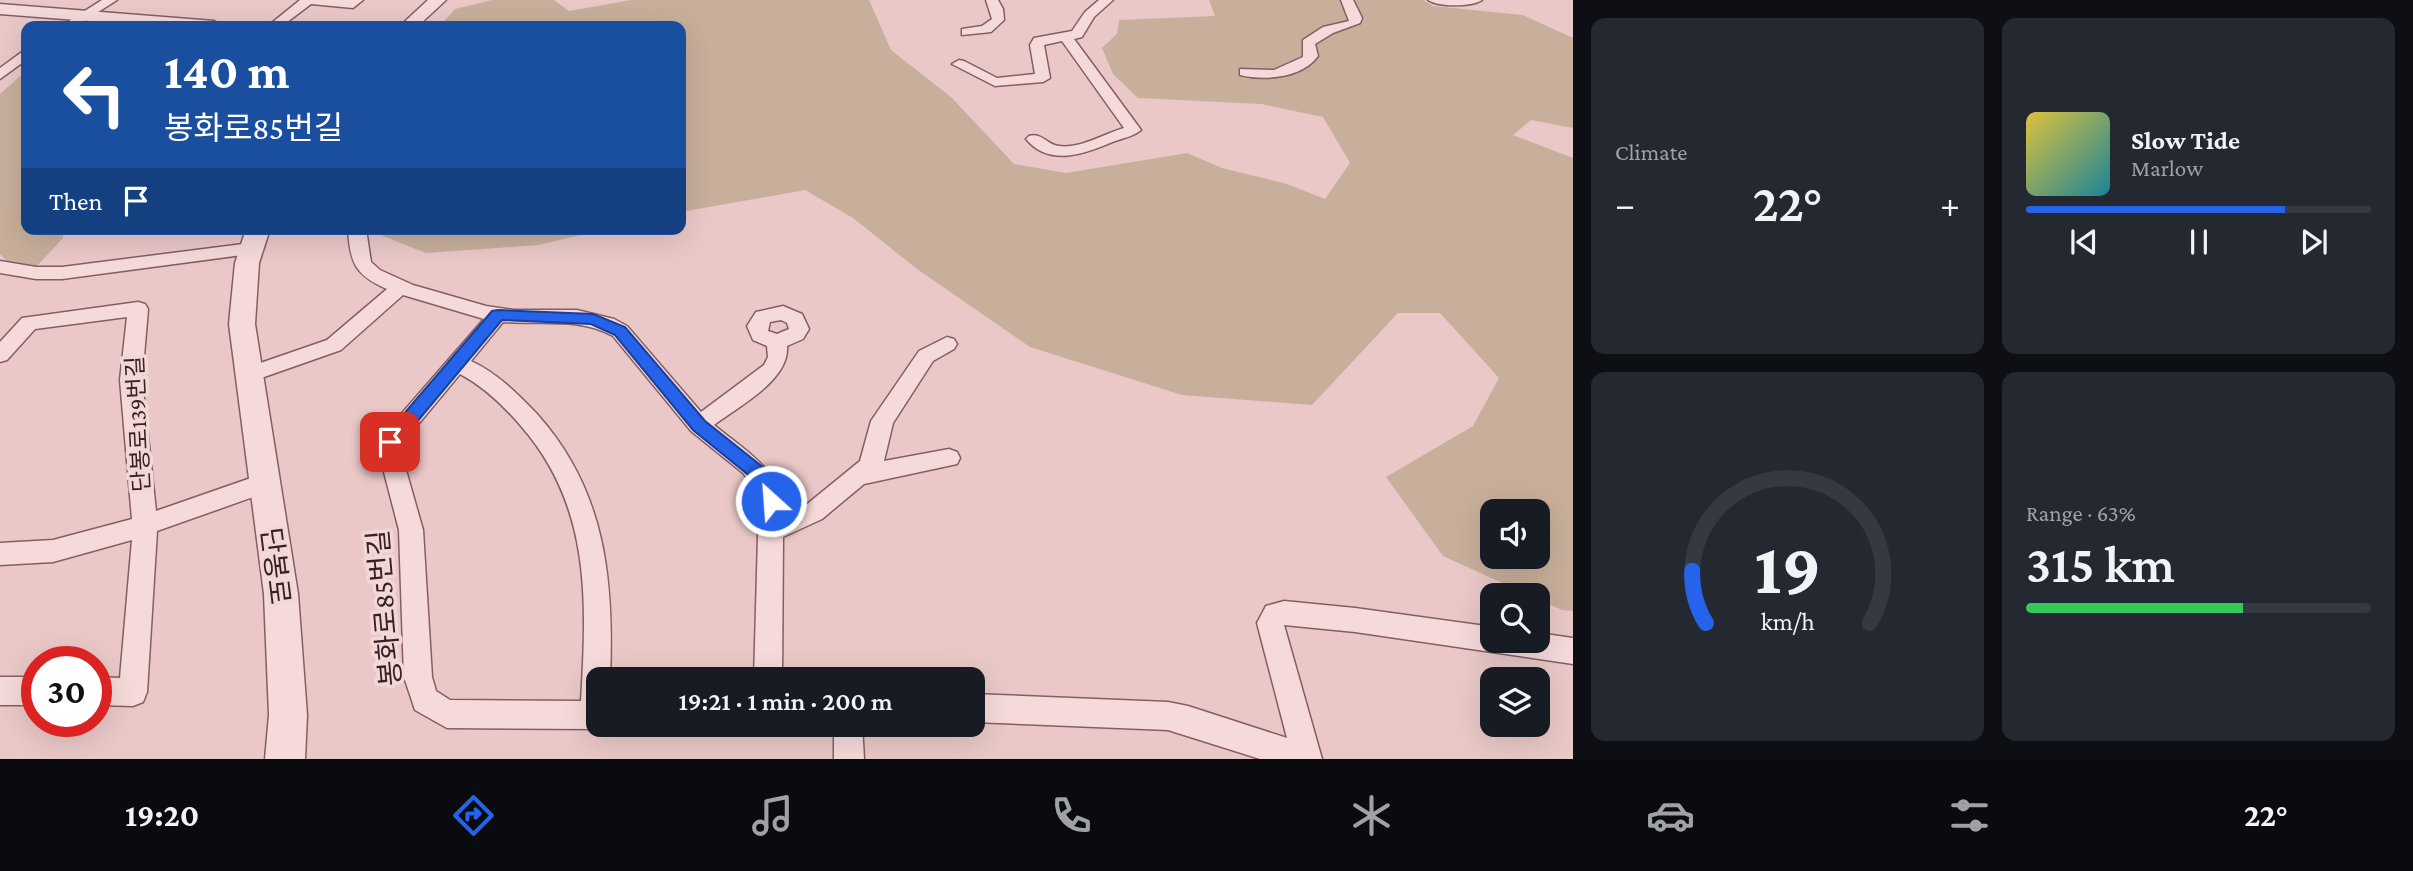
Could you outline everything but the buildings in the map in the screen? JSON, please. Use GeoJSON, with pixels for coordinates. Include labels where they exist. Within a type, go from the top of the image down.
{"type":"FeatureCollection","features":[{"type":"Feature","properties":{"kind":"street"},"geometry":{"type":"LineString","coordinates":[[76,21],[111,0]]}},
{"type":"Feature","properties":{"kind":"street"},"geometry":{"type":"LineString","coordinates":[[281,21],[308,0],[353,4],[357,0]]}},
{"type":"Feature","properties":{"kind":"street"},"geometry":{"type":"LineString","coordinates":[[414,21],[438,0]]}},
{"type":"Feature","properties":{"kind":"street"},"geometry":{"type":"LineString","coordinates":[[967,32],[986,29],[998,20],[997,9],[992,0]]}},
{"type":"Feature","properties":{"kind":"street"},"geometry":{"type":"LineString","coordinates":[[959,64],[995,82],[1043,78],[1037,45],[1039,41],[1077,34],[1089,15],[1107,0]]}},
{"type":"Feature","properties":{"kind":"street"},"geometry":{"type":"LineString","coordinates":[[1245,72],[1276,74],[1308,60],[1311,56],[1308,43],[1328,30],[1354,23],[1356,18],[1347,0]]}},
{"type":"Feature","properties":{"kind":"street"},"geometry":{"type":"LineString","coordinates":[[1434,0],[1476,0]]}},
{"type":"Feature","properties":{"kind":"street"},"geometry":{"type":"LineString","coordinates":[[0,9],[150,21]]}},
{"type":"Feature","properties":{"kind":"street"},"geometry":{"type":"LineString","coordinates":[[1034,139],[1049,150],[1084,151],[1113,135],[1133,130],[1066,37]]}},
{"type":"Feature","properties":{"kind":"street"},"geometry":{"type":"LineString","coordinates":[[0,75],[21,57]]}},
{"type":"Feature","properties":{"kind":"street"},"geometry":{"type":"LineString","coordinates":[[357,235],[363,265],[376,276],[400,288],[498,315],[583,318],[612,326],[620,331],[699,425],[758,473],[767,485],[771,501],[768,667]]}},
{"type":"Feature","properties":{"kind":"street"},"geometry":{"type":"LineString","coordinates":[[0,267],[36,273],[62,273],[255,239]]}},
{"type":"Feature","properties":{"kind":"street","name":"단봉로"},"geometry":{"type":"LineString","coordinates":[[255,239],[247,263],[242,324],[281,594],[288,715],[285,759]]}},
{"type":"Feature","properties":{"kind":"street"},"geometry":{"type":"LineString","coordinates":[[250,374],[334,345],[400,288]]}},
{"type":"Feature","properties":{"kind":"street","name":"단봉로139번길"},"geometry":{"type":"LineString","coordinates":[[0,355],[29,323],[138,309],[131,380],[145,524],[133,692],[112,691]]}},
{"type":"Feature","properties":{"kind":"street","name":"봉화로85번길"},"geometry":{"type":"LineString","coordinates":[[498,315],[394,436],[389,449],[411,530],[418,677],[425,700],[447,714],[586,715]]}},
{"type":"Feature","properties":{"kind":"street"},"geometry":{"type":"LineString","coordinates":[[699,425],[772,370],[778,357],[777,342]]}},
{"type":"Feature","properties":{"kind":"street"},"geometry":{"type":"LineString","coordinates":[[770,531],[805,518],[860,476],[874,458],[883,421],[926,356],[947,344]]}},
{"type":"Feature","properties":{"kind":"street","name":"봉화로85번길"},"geometry":{"type":"LineString","coordinates":[[458,363],[497,387],[539,428],[564,467],[582,506],[593,553],[600,614],[598,667]]}},
{"type":"Feature","properties":{"kind":"street"},"geometry":{"type":"LineString","coordinates":[[860,476],[923,461],[949,458]]}},
{"type":"Feature","properties":{"kind":"street","name":"단봉로139번길"},"geometry":{"type":"LineString","coordinates":[[0,554],[53,551],[107,538],[265,482]]}},
{"type":"Feature","properties":{"kind":"street"},"geometry":{"type":"LineString","coordinates":[[1305,759],[1271,632],[1270,623],[1275,615],[1284,613],[1355,620],[1480,638]]}},
{"type":"Feature","properties":{"kind":"street"},"geometry":{"type":"LineString","coordinates":[[1550,648],[1573,651]]}},
{"type":"Feature","properties":{"kind":"street"},"geometry":{"type":"LineString","coordinates":[[0,691],[21,691]]}},
{"type":"Feature","properties":{"kind":"street"},"geometry":{"type":"LineString","coordinates":[[985,708],[1168,716],[1188,720],[1305,759]]}},
{"type":"Feature","properties":{"kind":"street"},"geometry":{"type":"LineString","coordinates":[[848,737],[849,759]]}},
{"type":"Feature","properties":{"kind":"shaded area"},"geometry":{"type":"Polygon","coordinates":[[[492,0],[554,0],[569,11],[631,0],[869,0],[891,50],[951,97],[1014,164],[1066,173],[1187,153],[1222,168],[1287,184],[1325,199],[1350,163],[1323,117],[1261,104],[1138,98],[1113,74],[1102,48],[1117,34],[1119,20],[1215,16],[1209,0],[1423,0],[1433,6],[1523,15],[1573,38],[1573,128],[1531,120],[1513,135],[1573,158],[1573,611],[1550,604],[1550,583],[1503,583],[1443,556],[1386,477],[1473,426],[1499,378],[1440,313],[1398,313],[1312,405],[1182,395],[1030,347],[917,269],[853,218],[805,190],[686,211],[686,21],[444,21],[455,9],[492,0]]]}},
{"type":"Feature","properties":{"kind":"shaded area"},"geometry":{"type":"Polygon","coordinates":[[[21,75],[21,235],[63,235],[35,268],[7,261],[0,254],[0,94],[21,75]]]}},
{"type":"Feature","properties":{"kind":"shaded area"},"geometry":{"type":"Polygon","coordinates":[[[381,235],[580,235],[538,245],[426,253],[381,235]]]}},
{"type":"Feature","properties":{"kind":"route"},"geometry":{"type":"LineString","coordinates":[[390,442],[498,315],[593,319],[620,331],[699,425],[758,473],[767,485],[771,501]]}}]}
